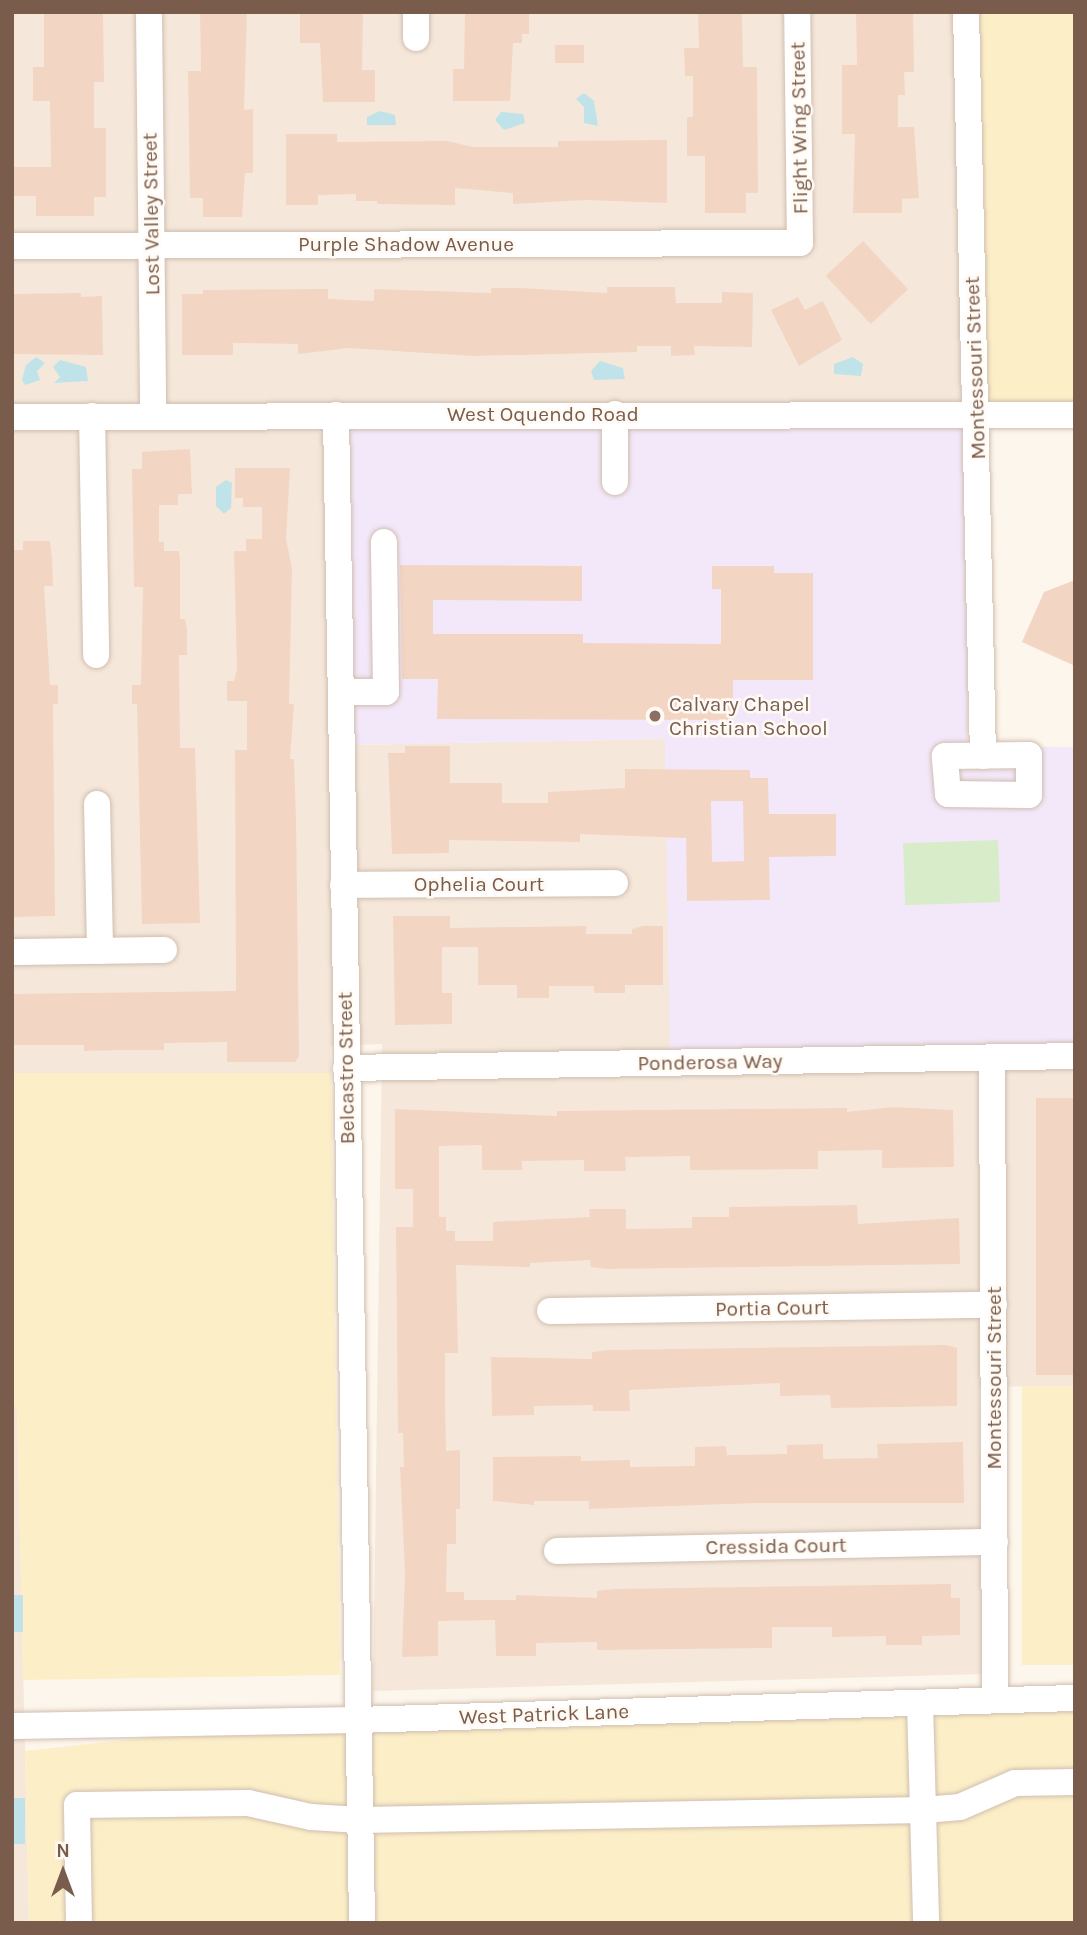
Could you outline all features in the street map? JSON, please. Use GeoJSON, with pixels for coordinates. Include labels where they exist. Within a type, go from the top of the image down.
{"type":"FeatureCollection","features":[{"type":"Feature","properties":{"kind":"street","name":"Lost Valley Street"},"geometry":{"type":"LineString","coordinates":[[149,12],[153,415]]}},
{"type":"Feature","properties":{"kind":"street","name":"Flight Wing Street"},"geometry":{"type":"LineString","coordinates":[[797,12],[800,243]]}},
{"type":"Feature","properties":{"kind":"street","name":"Montessouri Street"},"geometry":{"type":"LineString","coordinates":[[966,12],[983,756]]}},
{"type":"Feature","properties":{"kind":"street","name":"Purple Shadow Avenue"},"geometry":{"type":"LineString","coordinates":[[12,246],[800,243]]}},
{"type":"Feature","properties":{"kind":"street"},"geometry":{"type":"LineString","coordinates":[[614,414],[614,482]]}},
{"type":"Feature","properties":{"kind":"street","name":"Belcastro Street"},"geometry":{"type":"LineString","coordinates":[[336,415],[362,1923]]}},
{"type":"Feature","properties":{"kind":"street","name":"West Oquendo Road"},"geometry":{"type":"LineString","coordinates":[[12,417],[1075,415]]}},
{"type":"Feature","properties":{"kind":"street"},"geometry":{"type":"LineString","coordinates":[[92,416],[96,655]]}},
{"type":"Feature","properties":{"kind":"street"},"geometry":{"type":"LineString","coordinates":[[341,692],[386,692],[384,542]]}},
{"type":"Feature","properties":{"kind":"street"},"geometry":{"type":"LineString","coordinates":[[97,804],[100,951]]}},
{"type":"Feature","properties":{"kind":"street","name":"Ophelia Court"},"geometry":{"type":"LineString","coordinates":[[343,885],[615,883]]}},
{"type":"Feature","properties":{"kind":"street"},"geometry":{"type":"LineString","coordinates":[[12,952],[164,950]]}},
{"type":"Feature","properties":{"kind":"street","name":"Ponderosa Way"},"geometry":{"type":"LineString","coordinates":[[346,1068],[1075,1056]]}},
{"type":"Feature","properties":{"kind":"street","name":"Montessouri Street"},"geometry":{"type":"LineString","coordinates":[[992,1057],[995,1700]]}},
{"type":"Feature","properties":{"kind":"street","name":"Portia Court"},"geometry":{"type":"LineString","coordinates":[[550,1311],[994,1305]]}},
{"type":"Feature","properties":{"kind":"street","name":"Cressida Court"},"geometry":{"type":"LineString","coordinates":[[557,1551],[995,1542]]}},
{"type":"Feature","properties":{"kind":"street","name":"West Patrick Lane"},"geometry":{"type":"LineString","coordinates":[[12,1726],[357,1720],[1075,1698]]}},
{"type":"Feature","properties":{"kind":"street"},"geometry":{"type":"LineString","coordinates":[[920,1703],[926,1923]]}},
{"type":"Feature","properties":{"kind":"street"},"geometry":{"type":"LineString","coordinates":[[79,1923],[77,1805],[248,1803],[311,1817],[360,1820],[925,1810],[960,1807],[1015,1783],[1075,1782]]}},
{"type":"Feature","properties":{"kind":"shaded area"},"geometry":{"type":"Polygon","coordinates":[[[12,12],[973,12],[975,415],[342,745],[665,739],[671,1062],[1075,1061],[1075,1386],[979,1387],[983,1674],[373,1691],[382,1044],[330,1046],[331,1073],[12,1073],[12,12]]]}},
{"type":"Feature","properties":{"kind":"shaded area","name":"Calvary Chapel Christian School"},"geometry":{"type":"Polygon","coordinates":[[[336,415],[975,415],[967,746],[1075,747],[1075,1061],[670,1062],[665,739],[342,745],[336,415]]]}},
{"type":"Feature","properties":{"kind":"shaded area"},"geometry":{"type":"Polygon","coordinates":[[[17,1405],[29,1923],[12,1923],[12,1406],[17,1405]]]}},
{"type":"Feature","properties":{"kind":"green space"},"geometry":{"type":"Polygon","coordinates":[[[998,840],[1000,902],[905,905],[903,843],[998,840]]]}},
{"type":"Feature","properties":{"kind":"sand"},"geometry":{"type":"Polygon","coordinates":[[[973,12],[1075,12],[1075,415],[973,415],[973,12]]]}},
{"type":"Feature","properties":{"kind":"sand"},"geometry":{"type":"Polygon","coordinates":[[[12,1073],[331,1073],[340,1675],[23,1680],[17,1406],[12,1405],[12,1073]]]}},
{"type":"Feature","properties":{"kind":"sand"},"geometry":{"type":"Polygon","coordinates":[[[1022,1386],[1075,1386],[1075,1665],[1022,1665],[1022,1386]]]}},
{"type":"Feature","properties":{"kind":"sand"},"geometry":{"type":"Polygon","coordinates":[[[1075,1709],[1075,1923],[29,1923],[25,1751],[244,1727],[1075,1709]]]}},
{"type":"Feature","properties":{"kind":"water"},"geometry":{"type":"Polygon","coordinates":[[[584,93],[594,101],[598,126],[584,123],[584,107],[576,99],[584,93]]]}},
{"type":"Feature","properties":{"kind":"water"},"geometry":{"type":"Polygon","coordinates":[[[380,111],[395,115],[396,125],[367,125],[367,117],[380,111]]]}},
{"type":"Feature","properties":{"kind":"water"},"geometry":{"type":"Polygon","coordinates":[[[501,112],[523,114],[525,123],[504,130],[495,120],[501,112]]]}},
{"type":"Feature","properties":{"kind":"water"},"geometry":{"type":"Polygon","coordinates":[[[36,357],[45,363],[37,371],[40,380],[25,385],[22,380],[26,365],[36,357]]]}},
{"type":"Feature","properties":{"kind":"water"},"geometry":{"type":"Polygon","coordinates":[[[853,357],[863,364],[861,376],[834,374],[834,364],[853,357]]]}},
{"type":"Feature","properties":{"kind":"water"},"geometry":{"type":"Polygon","coordinates":[[[60,360],[86,367],[88,381],[54,383],[60,377],[53,367],[60,360]]]}},
{"type":"Feature","properties":{"kind":"water"},"geometry":{"type":"Polygon","coordinates":[[[600,361],[623,368],[625,379],[594,380],[591,371],[600,361]]]}},
{"type":"Feature","properties":{"kind":"water"},"geometry":{"type":"Polygon","coordinates":[[[226,480],[232,483],[231,508],[224,514],[216,506],[216,487],[226,480]]]}},
{"type":"Feature","properties":{"kind":"water"},"geometry":{"type":"Polygon","coordinates":[[[12,1595],[23,1595],[23,1632],[12,1632],[12,1595]]]}},
{"type":"Feature","properties":{"kind":"water"},"geometry":{"type":"Polygon","coordinates":[[[12,1798],[25,1798],[25,1844],[12,1844],[12,1798]]]}},
{"type":"Feature","properties":{"kind":"building"},"geometry":{"type":"Polygon","coordinates":[[[44,12],[103,12],[104,82],[94,82],[94,128],[106,128],[106,197],[94,197],[94,216],[36,216],[36,196],[12,196],[12,167],[51,167],[50,101],[33,101],[33,67],[44,67],[44,12]]]}},
{"type":"Feature","properties":{"kind":"building"},"geometry":{"type":"Polygon","coordinates":[[[200,12],[247,12],[244,110],[253,109],[253,173],[245,173],[242,217],[203,217],[203,198],[190,198],[188,71],[201,71],[200,12]]]}},
{"type":"Feature","properties":{"kind":"building"},"geometry":{"type":"Polygon","coordinates":[[[300,12],[363,12],[362,70],[375,70],[375,102],[323,102],[320,43],[300,43],[300,12]]]}},
{"type":"Feature","properties":{"kind":"building"},"geometry":{"type":"Polygon","coordinates":[[[465,12],[529,12],[529,34],[522,34],[522,43],[513,43],[510,101],[453,101],[453,69],[464,69],[465,12]]]}},
{"type":"Feature","properties":{"kind":"building"},"geometry":{"type":"Polygon","coordinates":[[[698,12],[742,12],[743,67],[757,67],[758,193],[746,193],[746,213],[705,213],[705,156],[687,156],[687,117],[693,117],[693,76],[685,76],[684,48],[699,48],[698,12]]]}},
{"type":"Feature","properties":{"kind":"building"},"geometry":{"type":"Polygon","coordinates":[[[856,12],[913,12],[914,72],[904,72],[905,95],[898,95],[898,127],[914,127],[919,198],[902,199],[902,213],[853,213],[855,134],[842,134],[842,65],[857,65],[856,12]]]}},
{"type":"Feature","properties":{"kind":"building"},"geometry":{"type":"Polygon","coordinates":[[[555,45],[584,45],[584,63],[555,63],[555,45]]]}},
{"type":"Feature","properties":{"kind":"building"},"geometry":{"type":"Polygon","coordinates":[[[286,134],[337,134],[337,142],[447,141],[473,147],[558,147],[558,141],[667,140],[667,203],[586,200],[513,204],[513,193],[455,188],[455,205],[377,204],[377,201],[356,201],[356,194],[318,195],[318,205],[286,205],[286,134]]]}},
{"type":"Feature","properties":{"kind":"building"},"geometry":{"type":"Polygon","coordinates":[[[863,241],[908,289],[871,324],[826,276],[863,241]]]}},
{"type":"Feature","properties":{"kind":"building"},"geometry":{"type":"Polygon","coordinates":[[[607,287],[675,287],[676,303],[722,303],[722,292],[753,293],[752,347],[694,346],[695,355],[671,356],[671,346],[637,346],[637,352],[473,356],[349,348],[298,354],[298,344],[233,343],[233,355],[182,355],[182,294],[203,294],[203,290],[328,289],[328,299],[374,301],[374,289],[491,293],[491,288],[521,288],[607,293],[607,287]]]}},
{"type":"Feature","properties":{"kind":"building"},"geometry":{"type":"Polygon","coordinates":[[[81,293],[81,297],[102,296],[103,355],[12,354],[13,294],[81,293]]]}},
{"type":"Feature","properties":{"kind":"building"},"geometry":{"type":"Polygon","coordinates":[[[798,297],[805,310],[823,301],[842,340],[799,366],[771,310],[798,297]]]}},
{"type":"Feature","properties":{"kind":"building"},"geometry":{"type":"Polygon","coordinates":[[[190,449],[192,494],[178,494],[178,505],[159,505],[159,542],[164,542],[164,551],[179,551],[180,619],[185,619],[187,629],[187,655],[179,655],[180,748],[195,748],[200,923],[142,924],[137,704],[132,704],[132,685],[141,685],[143,587],[134,587],[132,469],[142,469],[142,452],[190,449]]]}},
{"type":"Feature","properties":{"kind":"building"},"geometry":{"type":"Polygon","coordinates":[[[235,468],[290,468],[286,539],[292,568],[289,704],[294,704],[290,759],[294,759],[296,819],[299,1056],[295,1062],[227,1062],[227,1042],[164,1043],[164,1050],[84,1051],[84,1045],[12,1045],[12,994],[236,991],[235,750],[247,750],[247,701],[227,701],[227,681],[234,681],[237,669],[234,551],[246,551],[246,539],[262,539],[262,507],[243,507],[243,498],[235,498],[235,468]]]}},
{"type":"Feature","properties":{"kind":"building"},"geometry":{"type":"Polygon","coordinates":[[[23,541],[50,541],[52,558],[53,586],[44,586],[50,685],[58,685],[58,704],[53,704],[55,916],[12,917],[12,550],[23,550],[23,541]]]}},
{"type":"Feature","properties":{"kind":"building"},"geometry":{"type":"Polygon","coordinates":[[[400,565],[582,566],[582,601],[433,600],[433,634],[583,634],[583,643],[721,644],[721,589],[712,589],[712,566],[774,566],[774,573],[813,573],[813,680],[733,680],[733,720],[437,719],[438,679],[402,679],[400,565]]]}},
{"type":"Feature","properties":{"kind":"building"},"geometry":{"type":"Polygon","coordinates":[[[1075,580],[1075,666],[1022,642],[1044,592],[1075,580]]]}},
{"type":"Feature","properties":{"kind":"building"},"geometry":{"type":"Polygon","coordinates":[[[405,746],[450,746],[450,783],[502,783],[502,803],[548,803],[548,792],[625,788],[625,769],[750,770],[750,778],[768,778],[769,814],[836,814],[836,856],[769,857],[770,900],[687,901],[686,838],[580,834],[580,842],[449,840],[449,853],[392,854],[388,753],[405,753],[405,746]],[[711,801],[712,862],[744,861],[743,801],[711,801]]]}},
{"type":"Feature","properties":{"kind":"building"},"geometry":{"type":"Polygon","coordinates":[[[393,916],[450,916],[450,928],[586,926],[586,934],[632,934],[632,929],[643,926],[663,926],[663,985],[625,985],[625,993],[594,993],[594,986],[549,986],[549,998],[517,998],[517,985],[478,985],[478,947],[442,947],[442,993],[452,993],[452,1024],[395,1025],[393,916]]]}},
{"type":"Feature","properties":{"kind":"building"},"geometry":{"type":"Polygon","coordinates":[[[1036,1098],[1075,1098],[1075,1375],[1036,1375],[1036,1098]]]}},
{"type":"Feature","properties":{"kind":"building"},"geometry":{"type":"Polygon","coordinates":[[[893,1107],[953,1110],[954,1167],[882,1168],[882,1150],[818,1151],[818,1169],[690,1170],[690,1156],[625,1157],[626,1171],[584,1171],[584,1160],[522,1161],[522,1170],[482,1170],[482,1145],[439,1146],[439,1217],[446,1217],[446,1231],[455,1231],[455,1241],[493,1241],[493,1222],[590,1217],[589,1209],[626,1209],[626,1229],[692,1228],[692,1217],[729,1217],[729,1207],[857,1205],[858,1224],[959,1218],[960,1264],[606,1269],[591,1267],[590,1260],[530,1263],[530,1267],[456,1265],[458,1353],[445,1353],[445,1401],[446,1451],[460,1450],[460,1509],[456,1509],[456,1544],[447,1544],[446,1592],[464,1592],[464,1600],[516,1600],[516,1595],[597,1598],[597,1591],[613,1589],[951,1584],[951,1598],[960,1598],[960,1635],[922,1636],[922,1645],[886,1645],[886,1636],[832,1637],[832,1627],[772,1627],[772,1648],[597,1650],[597,1642],[536,1643],[536,1656],[496,1656],[495,1620],[438,1621],[438,1656],[402,1657],[405,1572],[400,1467],[404,1467],[403,1433],[398,1433],[396,1227],[413,1227],[413,1189],[395,1189],[395,1109],[557,1116],[557,1111],[847,1108],[847,1112],[893,1107]]]}},
{"type":"Feature","properties":{"kind":"building"},"geometry":{"type":"Polygon","coordinates":[[[946,1345],[957,1348],[957,1406],[831,1408],[830,1395],[780,1396],[780,1383],[629,1390],[630,1411],[593,1411],[593,1405],[534,1406],[534,1415],[492,1416],[491,1357],[592,1359],[592,1352],[609,1350],[946,1345]]]}},
{"type":"Feature","properties":{"kind":"building"},"geometry":{"type":"Polygon","coordinates":[[[963,1442],[964,1503],[756,1503],[589,1509],[589,1501],[534,1501],[534,1505],[493,1501],[493,1457],[581,1456],[581,1461],[630,1460],[630,1467],[695,1466],[695,1447],[726,1446],[727,1455],[787,1454],[787,1445],[823,1444],[823,1459],[878,1458],[877,1444],[963,1442]]]}},
{"type":"Feature","properties":{"kind":"place","name":"Calvary Chapel Christian School"},"geometry":{"type":"Point","coordinates":[655,716]}}]}
